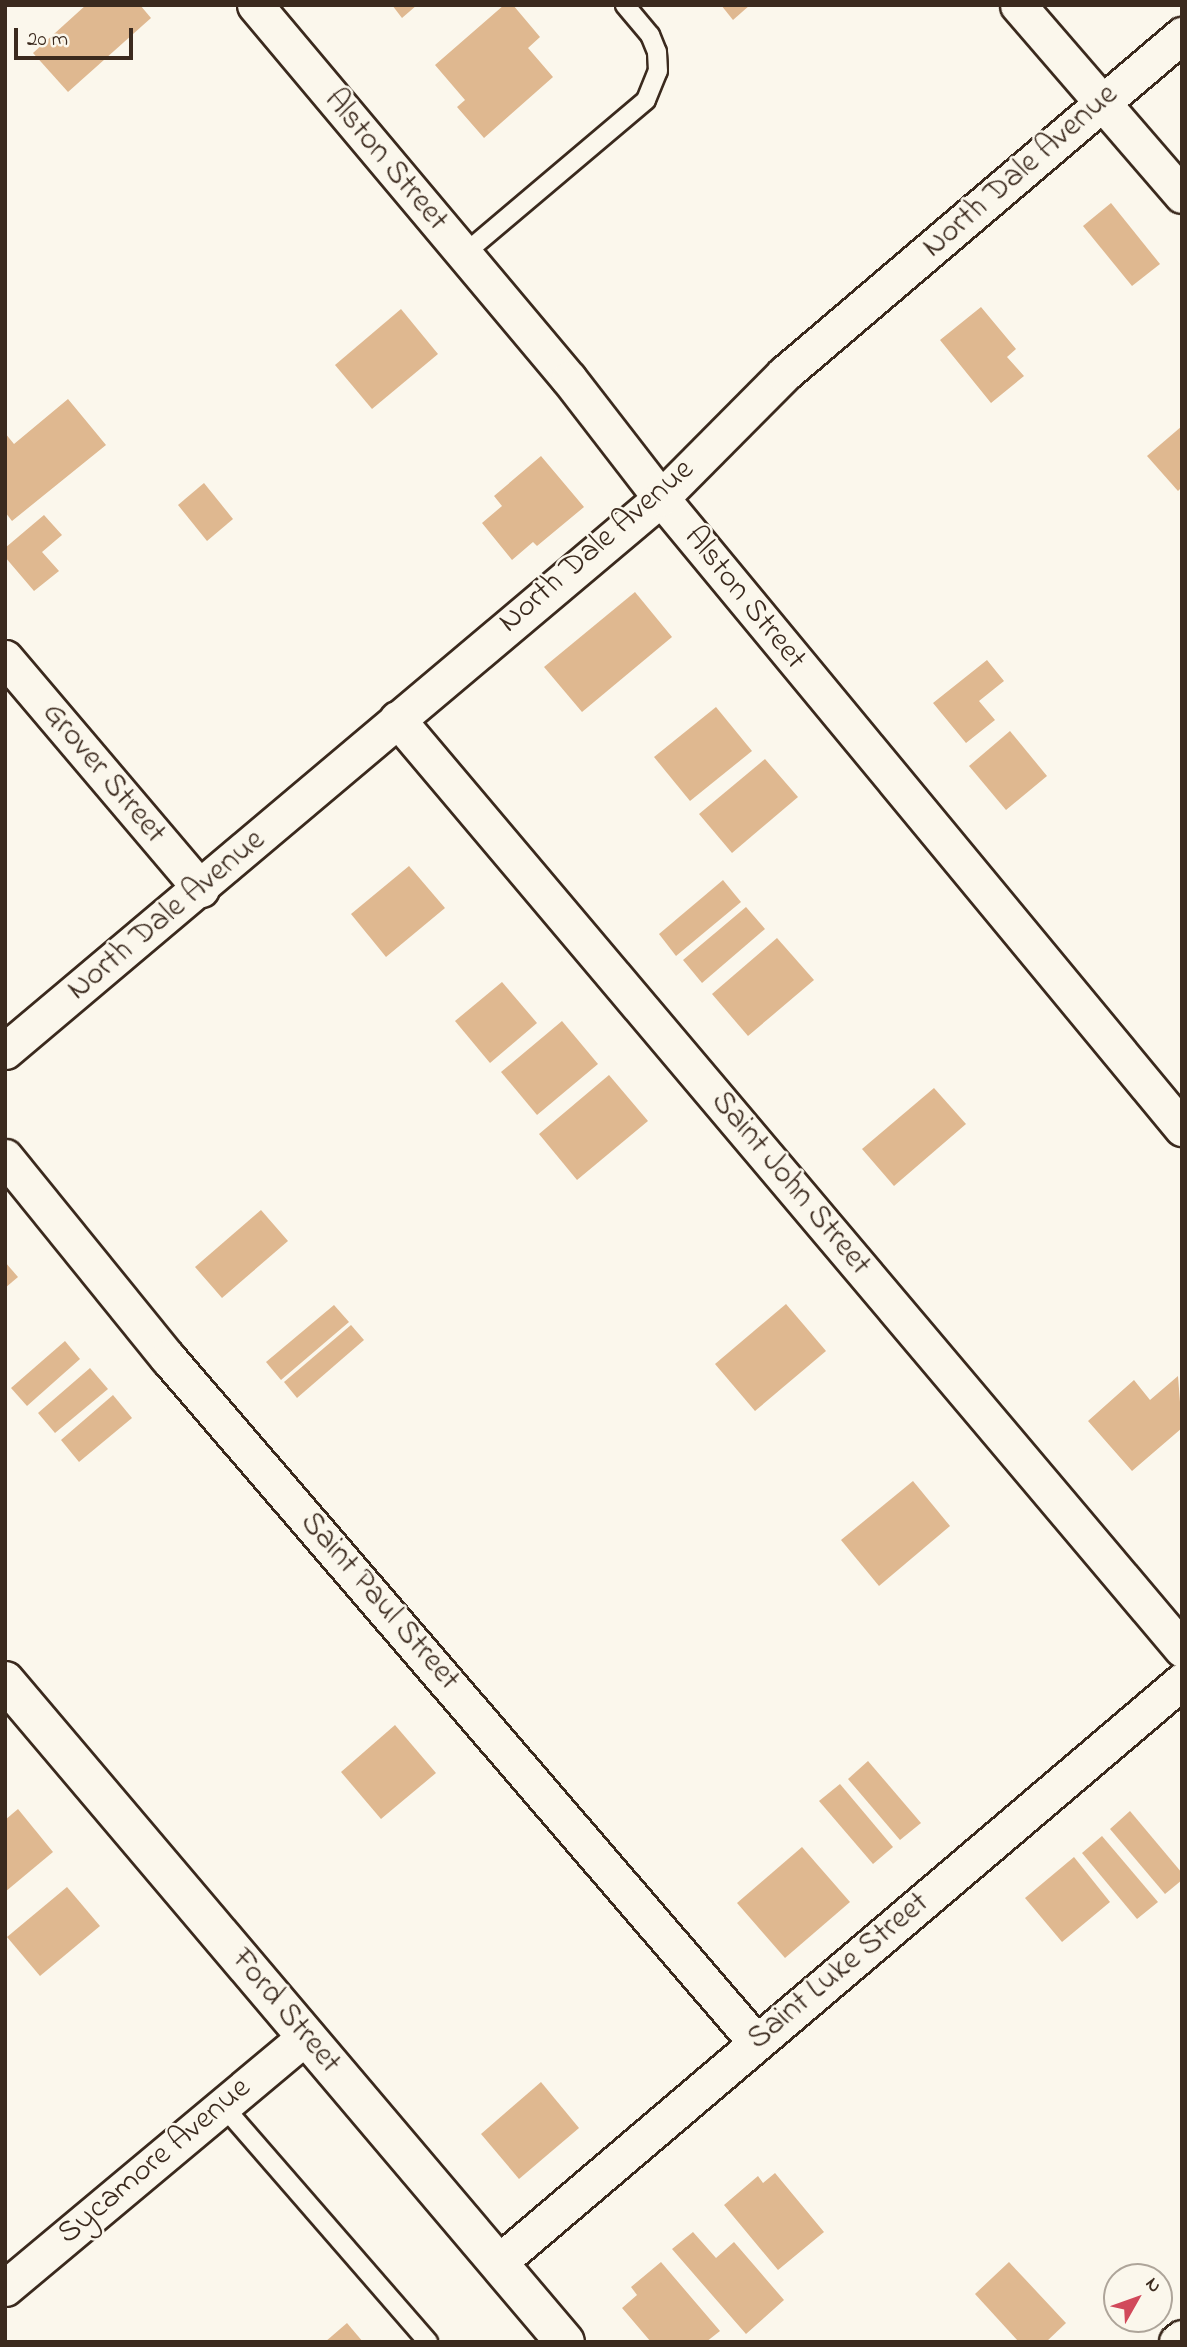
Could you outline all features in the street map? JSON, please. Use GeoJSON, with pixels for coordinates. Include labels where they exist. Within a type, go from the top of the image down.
{"type":"FeatureCollection","features":[{"type":"Feature","properties":{"kind":"main road","name":"Ford Street"},"geometry":{"type":"LineString","coordinates":[[5,1681],[565,2342]]}},
{"type":"Feature","properties":{"kind":"street","name":"Alston Street"},"geometry":{"type":"LineString","coordinates":[[254,5],[464,254],[661,498],[1182,1128]]}},
{"type":"Feature","properties":{"kind":"street"},"geometry":{"type":"LineString","coordinates":[[1018,5],[1182,195]]}},
{"type":"Feature","properties":{"kind":"street","name":"North Dale Avenue"},"geometry":{"type":"LineString","coordinates":[[5,1051],[201,889],[397,719],[661,498],[784,374],[1182,35]]}},
{"type":"Feature","properties":{"kind":"street","name":"Grover Street"},"geometry":{"type":"LineString","coordinates":[[5,658],[201,889]]}},
{"type":"Feature","properties":{"kind":"street","name":"Saint John Street"},"geometry":{"type":"LineString","coordinates":[[397,719],[1182,1649]]}},
{"type":"Feature","properties":{"kind":"street","name":"Saint Paul Street"},"geometry":{"type":"LineString","coordinates":[[5,1157],[168,1358],[757,2042]]}},
{"type":"Feature","properties":{"kind":"street","name":"Saint Luke Street"},"geometry":{"type":"LineString","coordinates":[[498,2263],[1182,1681]]}},
{"type":"Feature","properties":{"kind":"street","name":"Sycamore Avenue"},"geometry":{"type":"LineString","coordinates":[[5,2288],[306,2036]]}},
{"type":"Feature","properties":{"kind":"street"},"geometry":{"type":"LineString","coordinates":[[1177,2342],[1182,2338]]}},
{"type":"Feature","properties":{"kind":"lane"},"geometry":{"type":"LineString","coordinates":[[464,254],[646,100],[658,71],[657,52],[650,35],[625,5]]}},
{"type":"Feature","properties":{"kind":"lane"},"geometry":{"type":"LineString","coordinates":[[223,2106],[428,2342]]}},
{"type":"Feature","properties":{"kind":"building"},"geometry":{"type":"Polygon","coordinates":[[[86,5],[140,5],[151,18],[68,92],[33,53],[86,5]]]}},
{"type":"Feature","properties":{"kind":"building"},"geometry":{"type":"Polygon","coordinates":[[[392,5],[417,5],[402,18],[392,5]]]}},
{"type":"Feature","properties":{"kind":"building"},"geometry":{"type":"Polygon","coordinates":[[[504,5],[513,5],[540,37],[528,48],[553,77],[484,138],[457,107],[465,100],[435,65],[504,5]]]}},
{"type":"Feature","properties":{"kind":"building"},"geometry":{"type":"Polygon","coordinates":[[[721,5],[750,5],[733,20],[721,5]]]}},
{"type":"Feature","properties":{"kind":"building"},"geometry":{"type":"Polygon","coordinates":[[[1111,203],[1160,264],[1132,286],[1083,226],[1111,203]]]}},
{"type":"Feature","properties":{"kind":"building"},"geometry":{"type":"Polygon","coordinates":[[[981,307],[1016,349],[1007,357],[1024,376],[991,403],[940,340],[981,307]]]}},
{"type":"Feature","properties":{"kind":"building"},"geometry":{"type":"Polygon","coordinates":[[[401,309],[438,354],[372,409],[335,365],[401,309]]]}},
{"type":"Feature","properties":{"kind":"building"},"geometry":{"type":"Polygon","coordinates":[[[68,399],[106,445],[12,521],[5,512],[5,433],[14,444],[68,399]]]}},
{"type":"Feature","properties":{"kind":"building"},"geometry":{"type":"Polygon","coordinates":[[[1182,426],[1182,487],[1178,491],[1147,456],[1182,426]]]}},
{"type":"Feature","properties":{"kind":"building"},"geometry":{"type":"Polygon","coordinates":[[[541,456],[584,507],[537,546],[533,542],[512,560],[482,523],[502,506],[494,496],[541,456]]]}},
{"type":"Feature","properties":{"kind":"building"},"geometry":{"type":"Polygon","coordinates":[[[204,483],[233,519],[207,541],[178,505],[204,483]]]}},
{"type":"Feature","properties":{"kind":"building"},"geometry":{"type":"Polygon","coordinates":[[[44,515],[62,535],[42,552],[59,571],[34,591],[5,557],[5,548],[44,515]]]}},
{"type":"Feature","properties":{"kind":"building"},"geometry":{"type":"Polygon","coordinates":[[[635,592],[672,637],[582,712],[544,667],[635,592]]]}},
{"type":"Feature","properties":{"kind":"building"},"geometry":{"type":"Polygon","coordinates":[[[987,660],[1004,681],[979,701],[995,720],[966,743],[933,703],[987,660]]]}},
{"type":"Feature","properties":{"kind":"building"},"geometry":{"type":"Polygon","coordinates":[[[716,707],[752,751],[690,801],[654,757],[716,707]]]}},
{"type":"Feature","properties":{"kind":"building"},"geometry":{"type":"Polygon","coordinates":[[[1010,731],[1047,776],[1006,810],[969,766],[1010,731]]]}},
{"type":"Feature","properties":{"kind":"building"},"geometry":{"type":"Polygon","coordinates":[[[765,759],[798,797],[732,853],[699,814],[765,759]]]}},
{"type":"Feature","properties":{"kind":"building"},"geometry":{"type":"Polygon","coordinates":[[[409,866],[445,908],[386,957],[351,914],[409,866]]]}},
{"type":"Feature","properties":{"kind":"building"},"geometry":{"type":"Polygon","coordinates":[[[723,880],[741,902],[676,956],[659,934],[723,880]]]}},
{"type":"Feature","properties":{"kind":"building"},"geometry":{"type":"Polygon","coordinates":[[[746,907],[765,929],[702,983],[683,960],[746,907]]]}},
{"type":"Feature","properties":{"kind":"building"},"geometry":{"type":"Polygon","coordinates":[[[777,938],[814,980],[748,1036],[712,994],[777,938]]]}},
{"type":"Feature","properties":{"kind":"building"},"geometry":{"type":"Polygon","coordinates":[[[502,982],[537,1023],[490,1063],[455,1021],[502,982]]]}},
{"type":"Feature","properties":{"kind":"building"},"geometry":{"type":"Polygon","coordinates":[[[562,1021],[598,1064],[537,1115],[501,1072],[562,1021]]]}},
{"type":"Feature","properties":{"kind":"building"},"geometry":{"type":"Polygon","coordinates":[[[609,1075],[648,1121],[577,1180],[539,1134],[609,1075]]]}},
{"type":"Feature","properties":{"kind":"building"},"geometry":{"type":"Polygon","coordinates":[[[934,1088],[966,1124],[894,1186],[862,1149],[934,1088]]]}},
{"type":"Feature","properties":{"kind":"building"},"geometry":{"type":"Polygon","coordinates":[[[261,1210],[288,1241],[222,1298],[195,1267],[261,1210]]]}},
{"type":"Feature","properties":{"kind":"building"},"geometry":{"type":"Polygon","coordinates":[[[5,1262],[18,1277],[5,1288],[5,1262]]]}},
{"type":"Feature","properties":{"kind":"building"},"geometry":{"type":"Polygon","coordinates":[[[786,1304],[826,1351],[755,1411],[715,1364],[786,1304]]]}},
{"type":"Feature","properties":{"kind":"building"},"geometry":{"type":"Polygon","coordinates":[[[334,1305],[349,1322],[281,1380],[266,1362],[334,1305]]]}},
{"type":"Feature","properties":{"kind":"building"},"geometry":{"type":"Polygon","coordinates":[[[351,1325],[364,1340],[297,1398],[284,1382],[351,1325]]]}},
{"type":"Feature","properties":{"kind":"building"},"geometry":{"type":"Polygon","coordinates":[[[65,1341],[80,1359],[27,1406],[11,1388],[65,1341]]]}},
{"type":"Feature","properties":{"kind":"building"},"geometry":{"type":"Polygon","coordinates":[[[90,1368],[108,1389],[55,1433],[38,1413],[90,1368]]]}},
{"type":"Feature","properties":{"kind":"building"},"geometry":{"type":"Polygon","coordinates":[[[1178,1376],[1182,1428],[1132,1471],[1088,1421],[1134,1380],[1150,1400],[1178,1376]]]}},
{"type":"Feature","properties":{"kind":"building"},"geometry":{"type":"Polygon","coordinates":[[[113,1395],[132,1418],[79,1462],[61,1440],[113,1395]]]}},
{"type":"Feature","properties":{"kind":"building"},"geometry":{"type":"Polygon","coordinates":[[[913,1481],[950,1526],[879,1586],[841,1540],[913,1481]]]}},
{"type":"Feature","properties":{"kind":"building"},"geometry":{"type":"Polygon","coordinates":[[[395,1725],[436,1773],[381,1819],[341,1772],[395,1725]]]}},
{"type":"Feature","properties":{"kind":"building"},"geometry":{"type":"Polygon","coordinates":[[[868,1761],[921,1823],[900,1840],[848,1779],[868,1761]]]}},
{"type":"Feature","properties":{"kind":"building"},"geometry":{"type":"Polygon","coordinates":[[[840,1784],[893,1847],[873,1864],[819,1801],[840,1784]]]}},
{"type":"Feature","properties":{"kind":"building"},"geometry":{"type":"Polygon","coordinates":[[[18,1809],[53,1852],[5,1892],[5,1820],[18,1809]]]}},
{"type":"Feature","properties":{"kind":"building"},"geometry":{"type":"Polygon","coordinates":[[[1130,1811],[1182,1873],[1182,1880],[1165,1894],[1110,1829],[1130,1811]]]}},
{"type":"Feature","properties":{"kind":"building"},"geometry":{"type":"Polygon","coordinates":[[[1102,1836],[1158,1902],[1137,1919],[1082,1853],[1102,1836]]]}},
{"type":"Feature","properties":{"kind":"building"},"geometry":{"type":"Polygon","coordinates":[[[802,1847],[850,1902],[785,1958],[737,1903],[802,1847]]]}},
{"type":"Feature","properties":{"kind":"building"},"geometry":{"type":"Polygon","coordinates":[[[1074,1857],[1110,1902],[1062,1942],[1025,1898],[1074,1857]]]}},
{"type":"Feature","properties":{"kind":"building"},"geometry":{"type":"Polygon","coordinates":[[[67,1887],[100,1926],[40,1976],[7,1937],[67,1887]]]}},
{"type":"Feature","properties":{"kind":"building"},"geometry":{"type":"Polygon","coordinates":[[[541,2082],[579,2128],[519,2179],[481,2134],[541,2082]]]}},
{"type":"Feature","properties":{"kind":"building"},"geometry":{"type":"Polygon","coordinates":[[[775,2173],[824,2232],[778,2270],[724,2205],[758,2176],[763,2183],[775,2173]]]}},
{"type":"Feature","properties":{"kind":"building"},"geometry":{"type":"Polygon","coordinates":[[[693,2232],[716,2258],[734,2242],[784,2300],[746,2334],[672,2249],[693,2232]]]}},
{"type":"Feature","properties":{"kind":"building"},"geometry":{"type":"Polygon","coordinates":[[[661,2262],[720,2331],[706,2342],[651,2342],[622,2308],[637,2295],[631,2287],[661,2262]]]}},
{"type":"Feature","properties":{"kind":"building"},"geometry":{"type":"Polygon","coordinates":[[[1009,2262],[1066,2323],[1046,2342],[1019,2342],[975,2294],[1009,2262]]]}},
{"type":"Feature","properties":{"kind":"building"},"geometry":{"type":"Polygon","coordinates":[[[347,2323],[363,2342],[325,2342],[347,2323]]]}}]}
